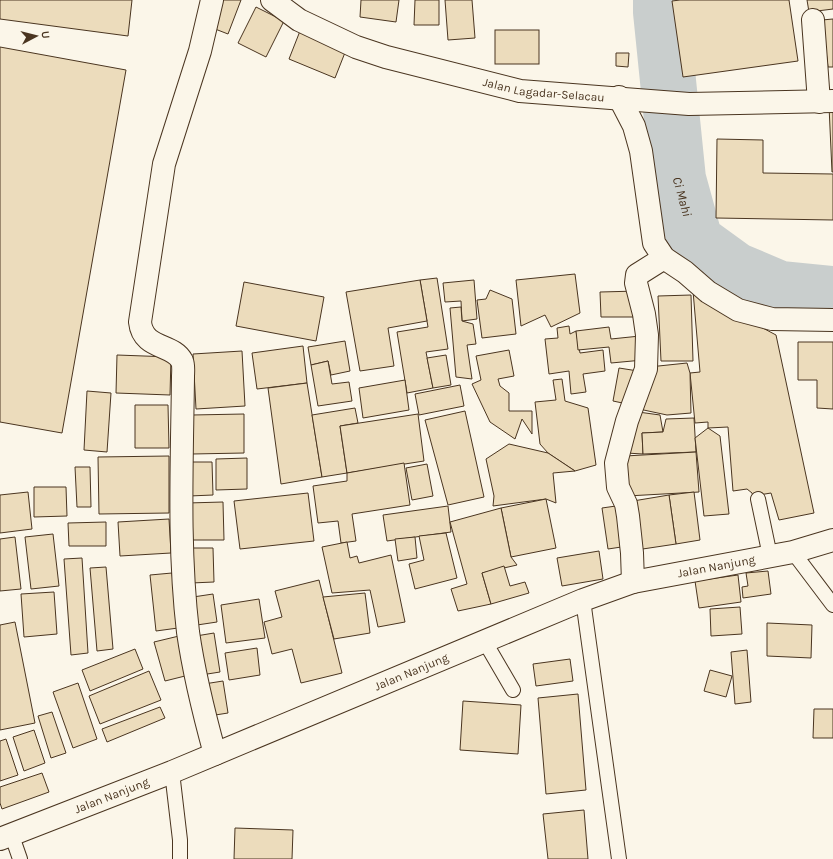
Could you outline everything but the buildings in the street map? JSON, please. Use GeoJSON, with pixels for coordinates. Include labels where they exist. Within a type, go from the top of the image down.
{"type":"FeatureCollection","features":[{"type":"Feature","properties":{"kind":"street"},"geometry":{"type":"LineString","coordinates":[[212,0],[200,51],[164,164],[140,322],[141,329],[152,343],[175,354],[182,362],[183,569],[188,632],[200,699],[215,754]]}},
{"type":"Feature","properties":{"kind":"street","name":"Jalan Lagadar-Selacau"},"geometry":{"type":"LineString","coordinates":[[272,0],[299,20],[356,47],[386,57],[520,91],[619,97],[689,104],[826,102]]}},
{"type":"Feature","properties":{"kind":"street"},"geometry":{"type":"LineString","coordinates":[[813,20],[826,102]]}},
{"type":"Feature","properties":{"kind":"street"},"geometry":{"type":"LineString","coordinates":[[619,97],[634,126],[642,151],[654,243],[664,258],[685,272],[708,292],[738,310],[772,319],[833,320]]}},
{"type":"Feature","properties":{"kind":"street"},"geometry":{"type":"LineString","coordinates":[[633,582],[628,516],[626,504],[618,486],[616,463],[627,421],[646,369],[647,335],[644,314],[636,283],[638,275],[664,258]]}},
{"type":"Feature","properties":{"kind":"street","name":"Jalan Nanjung"},"geometry":{"type":"LineString","coordinates":[[6,837],[172,772],[583,600],[633,582],[793,552],[833,540]]}},
{"type":"Feature","properties":{"kind":"lane"},"geometry":{"type":"LineString","coordinates":[[758,499],[770,556]]}},
{"type":"Feature","properties":{"kind":"lane"},"geometry":{"type":"LineString","coordinates":[[793,552],[833,605]]}},
{"type":"Feature","properties":{"kind":"lane"},"geometry":{"type":"LineString","coordinates":[[583,600],[620,859]]}},
{"type":"Feature","properties":{"kind":"lane"},"geometry":{"type":"LineString","coordinates":[[485,642],[513,690]]}},
{"type":"Feature","properties":{"kind":"lane"},"geometry":{"type":"LineString","coordinates":[[172,772],[180,840],[180,859]]}},
{"type":"Feature","properties":{"kind":"lane"},"geometry":{"type":"LineString","coordinates":[[6,837],[20,859]]}},
{"type":"Feature","properties":{"kind":"waterway","name":"Ci Mahi"},"geometry":{"type":"LineString","coordinates":[[661,0],[678,179],[695,241],[735,270],[780,289],[833,294]]}}]}
